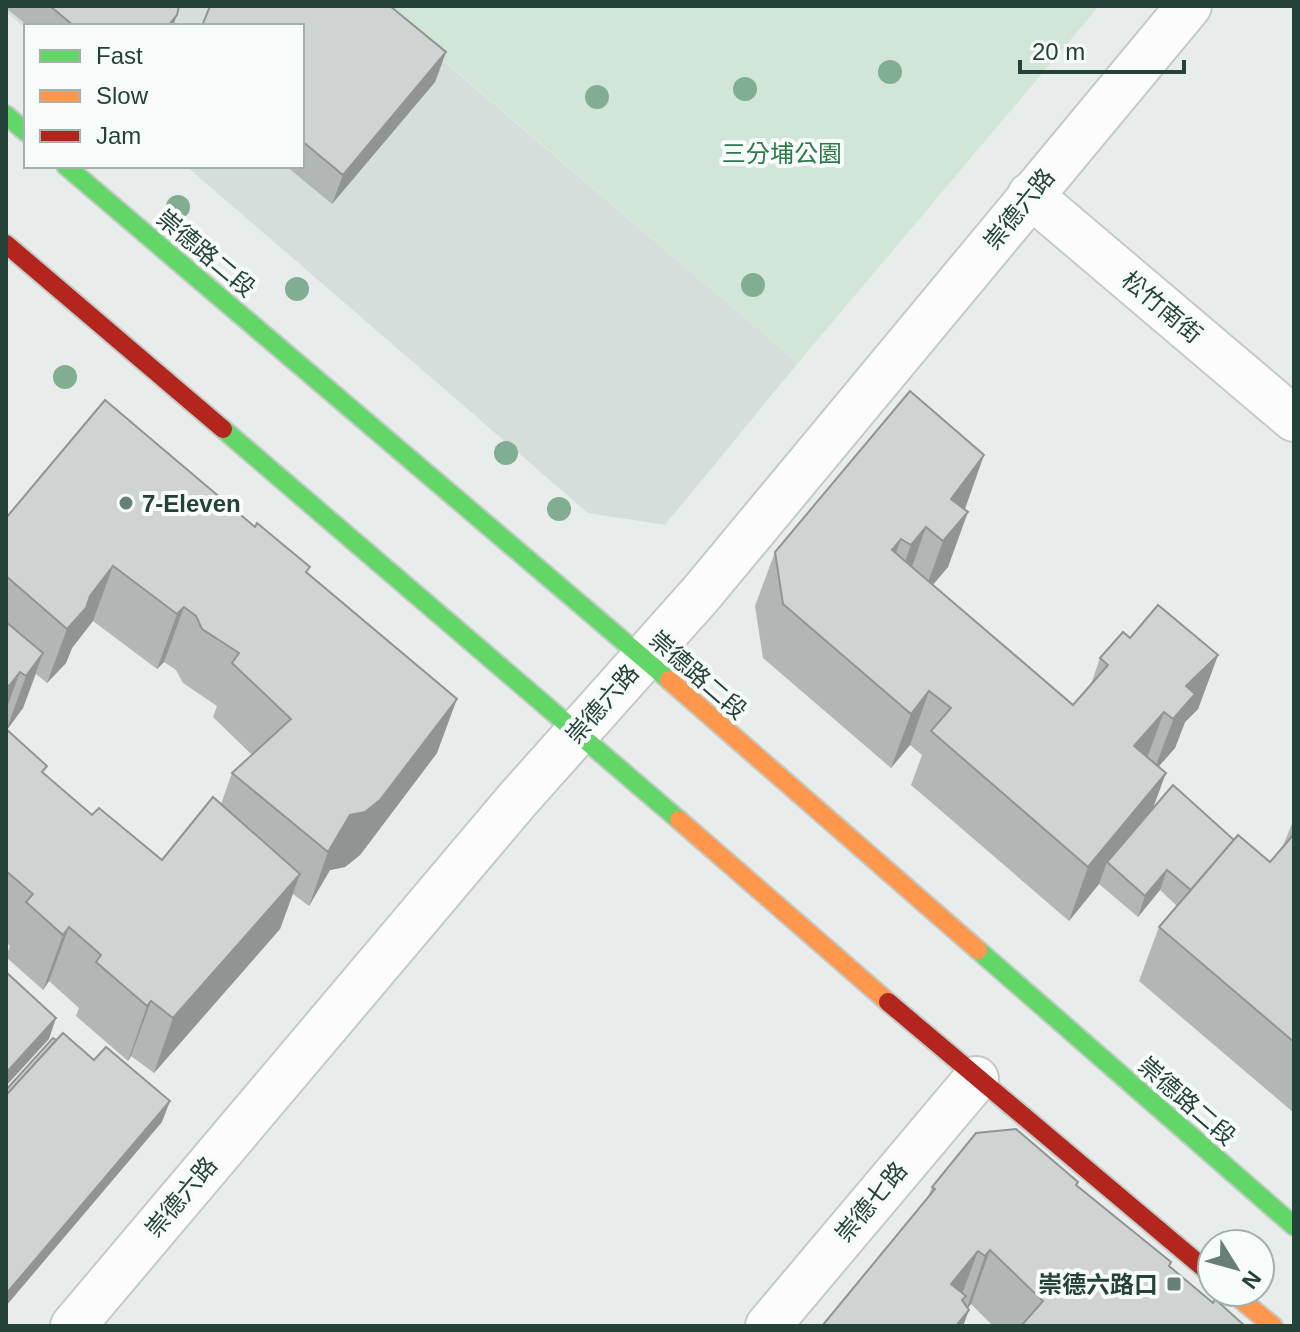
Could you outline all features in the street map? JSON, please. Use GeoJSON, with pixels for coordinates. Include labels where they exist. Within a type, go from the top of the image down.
{"type":"FeatureCollection","features":[{"type":"Feature","properties":{"kind":"main road"},"geometry":{"type":"LineString","coordinates":[[6,115],[24,130]]}},
{"type":"Feature","properties":{"kind":"main road","name":"崇德路二段"},"geometry":{"type":"LineString","coordinates":[[68,168],[641,658],[1294,1226]]}},
{"type":"Feature","properties":{"kind":"main road"},"geometry":{"type":"LineString","coordinates":[[6,244],[578,732],[976,1079],[1196,1262]]}},
{"type":"Feature","properties":{"kind":"main road"},"geometry":{"type":"LineString","coordinates":[[1251,1308],[1273,1326]]}},
{"type":"Feature","properties":{"kind":"street","name":"崇德六路"},"geometry":{"type":"LineString","coordinates":[[73,1326],[518,799],[700,595],[1189,6]]}},
{"type":"Feature","properties":{"kind":"street","name":"松竹南街"},"geometry":{"type":"LineString","coordinates":[[1030,195],[1294,419]]}},
{"type":"Feature","properties":{"kind":"street","name":"崇德七路"},"geometry":{"type":"LineString","coordinates":[[768,1326],[976,1079]]}},
{"type":"Feature","properties":{"kind":"shaded area"},"geometry":{"type":"Polygon","coordinates":[[[6,6],[379,6],[798,363],[665,525],[588,513],[188,168],[304,168],[304,24],[24,24],[24,27],[6,12],[6,6]]]}},
{"type":"Feature","properties":{"kind":"green space","name":"三分埔公園"},"geometry":{"type":"Polygon","coordinates":[[[380,6],[1099,6],[798,363],[380,6]]]}},
{"type":"Feature","properties":{"kind":"building"},"geometry":{"type":"Polygon","coordinates":[[[50,6],[179,6],[170,24],[72,24],[50,6]]]}},
{"type":"Feature","properties":{"kind":"building"},"geometry":{"type":"Polygon","coordinates":[[[210,6],[390,6],[446,52],[343,175],[304,143],[304,24],[203,24],[210,6]]]}},
{"type":"Feature","properties":{"kind":"building"},"geometry":{"type":"Polygon","coordinates":[[[910,391],[984,455],[951,499],[968,512],[943,541],[926,527],[911,545],[901,539],[892,550],[1073,705],[1108,665],[1100,658],[1123,632],[1130,638],[1158,605],[1218,655],[1186,686],[1195,694],[1173,719],[1164,712],[1134,746],[1166,773],[1088,867],[931,731],[951,708],[929,691],[911,714],[783,604],[775,552],[910,391]]]}},
{"type":"Feature","properties":{"kind":"building"},"geometry":{"type":"Polygon","coordinates":[[[105,400],[255,527],[257,523],[310,567],[306,572],[457,699],[380,800],[365,812],[350,815],[328,852],[232,773],[291,719],[232,663],[239,653],[202,629],[196,616],[184,607],[177,614],[113,566],[90,596],[86,608],[67,629],[6,576],[6,518],[105,400]]]}},
{"type":"Feature","properties":{"kind":"building"},"geometry":{"type":"Polygon","coordinates":[[[6,622],[43,653],[26,676],[20,672],[9,686],[6,685],[6,622]]]}},
{"type":"Feature","properties":{"kind":"building"},"geometry":{"type":"Polygon","coordinates":[[[6,729],[47,766],[42,772],[92,815],[99,808],[162,860],[213,797],[300,874],[173,1018],[151,1001],[147,1006],[96,962],[101,955],[69,927],[63,935],[26,902],[33,894],[6,871],[6,729]]]}},
{"type":"Feature","properties":{"kind":"building"},"geometry":{"type":"Polygon","coordinates":[[[1173,785],[1234,840],[1191,890],[1167,870],[1145,896],[1107,862],[1173,785]]]}},
{"type":"Feature","properties":{"kind":"building"},"geometry":{"type":"Polygon","coordinates":[[[1294,834],[1294,1042],[1159,927],[1238,835],[1270,862],[1294,834]]]}},
{"type":"Feature","properties":{"kind":"building"},"geometry":{"type":"Polygon","coordinates":[[[6,972],[56,1018],[6,1073],[6,972]]]}},
{"type":"Feature","properties":{"kind":"building"},"geometry":{"type":"Polygon","coordinates":[[[63,1033],[94,1060],[106,1047],[170,1101],[6,1294],[6,1095],[63,1033]]]}},
{"type":"Feature","properties":{"kind":"building"},"geometry":{"type":"Polygon","coordinates":[[[53,1038],[56,1040],[6,1095],[6,1090],[53,1038]]]}},
{"type":"Feature","properties":{"kind":"building"},"geometry":{"type":"Polygon","coordinates":[[[1016,1129],[1078,1182],[1076,1185],[1171,1262],[1169,1266],[1196,1289],[1196,1308],[1225,1308],[1245,1326],[1021,1326],[1043,1301],[990,1250],[985,1256],[978,1251],[951,1284],[966,1296],[962,1300],[969,1310],[956,1326],[822,1326],[935,1189],[932,1187],[976,1133],[1016,1129]]]}},
{"type":"Feature","properties":{"kind":"traffic: fast"},"geometry":{"type":"LineString","coordinates":[[6,115],[24,130]]}},
{"type":"Feature","properties":{"kind":"traffic: fast"},"geometry":{"type":"LineString","coordinates":[[68,168],[669,680]]}},
{"type":"Feature","properties":{"kind":"traffic: fast"},"geometry":{"type":"LineString","coordinates":[[223,429],[679,820]]}},
{"type":"Feature","properties":{"kind":"traffic: fast"},"geometry":{"type":"LineString","coordinates":[[978,950],[1294,1226]]}},
{"type":"Feature","properties":{"kind":"traffic: slow"},"geometry":{"type":"LineString","coordinates":[[669,680],[978,950]]}},
{"type":"Feature","properties":{"kind":"traffic: slow"},"geometry":{"type":"LineString","coordinates":[[679,820],[888,1002]]}},
{"type":"Feature","properties":{"kind":"traffic: slow"},"geometry":{"type":"LineString","coordinates":[[1251,1308],[1273,1326]]}},
{"type":"Feature","properties":{"kind":"traffic: jam"},"geometry":{"type":"LineString","coordinates":[[6,244],[223,429]]}},
{"type":"Feature","properties":{"kind":"traffic: jam"},"geometry":{"type":"LineString","coordinates":[[888,1002],[1196,1262]]}},
{"type":"Feature","properties":{"kind":"place","name":"7-Eleven"},"geometry":{"type":"Point","coordinates":[126,503]}},
{"type":"Feature","properties":{"kind":"place","name":"崇德六路口"},"geometry":{"type":"Point","coordinates":[1174,1284]}}]}
